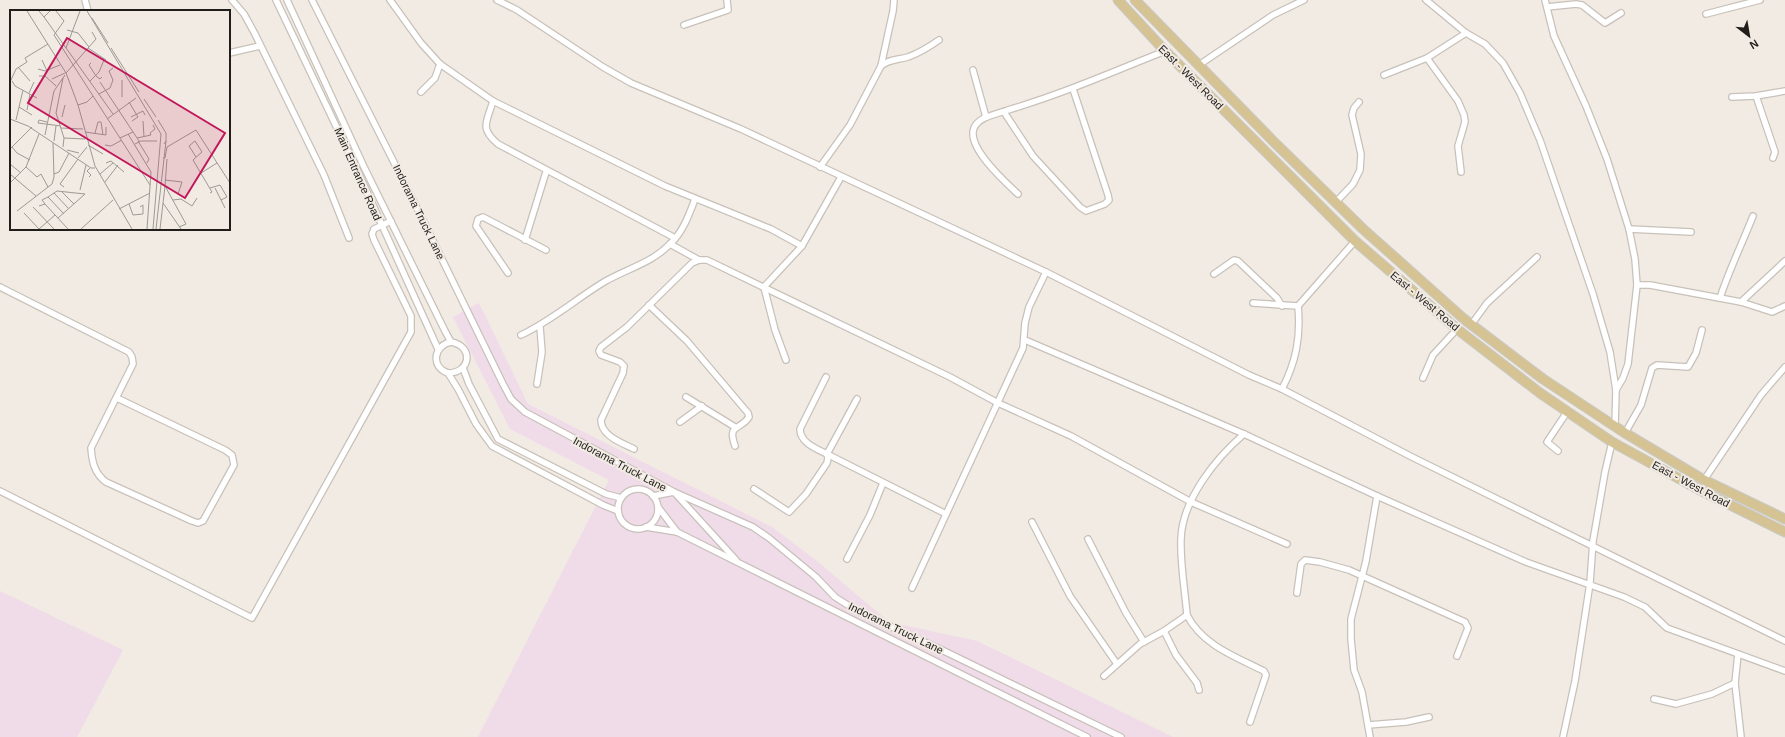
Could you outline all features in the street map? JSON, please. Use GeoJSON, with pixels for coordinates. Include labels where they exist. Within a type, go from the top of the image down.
{"type":"FeatureCollection","features":[{"type":"Feature","properties":{"kind":"main road","name":"East - West Road"},"geometry":{"type":"LineString","coordinates":[[1118,0],[1166,51],[1355,241],[1458,329],[1540,393],[1612,442],[1698,489],[1785,532]]}},
{"type":"Feature","properties":{"kind":"main road","name":"East - West Road"},"geometry":{"type":"LineString","coordinates":[[1135,0],[1336,202],[1471,325],[1543,380],[1625,433],[1704,480],[1785,519]]}},
{"type":"Feature","properties":{"kind":"street"},"geometry":{"type":"LineString","coordinates":[[85,0],[88,10]]}},
{"type":"Feature","properties":{"kind":"street"},"geometry":{"type":"LineString","coordinates":[[232,0],[244,14],[324,175],[349,238]]}},
{"type":"Feature","properties":{"kind":"street","name":"Main Entrance Road"},"geometry":{"type":"LineString","coordinates":[[276,0],[357,170],[381,226],[438,349]]}},
{"type":"Feature","properties":{"kind":"street"},"geometry":{"type":"LineString","coordinates":[[287,0],[391,221],[451,342]]}},
{"type":"Feature","properties":{"kind":"street","name":"Indorama Truck Lane"},"geometry":{"type":"LineString","coordinates":[[312,0],[511,399],[525,412],[674,492],[753,527],[769,538],[816,577],[835,597],[857,611],[1121,737]]}},
{"type":"Feature","properties":{"kind":"street"},"geometry":{"type":"LineString","coordinates":[[390,0],[421,43],[440,64],[493,101],[695,199],[771,229],[802,246]]}},
{"type":"Feature","properties":{"kind":"street"},"geometry":{"type":"LineString","coordinates":[[497,0],[517,10],[603,67],[631,83],[741,129],[1046,272],[1250,375],[1282,389],[1410,456],[1592,547],[1785,641]]}},
{"type":"Feature","properties":{"kind":"street"},"geometry":{"type":"LineString","coordinates":[[684,24],[728,10],[727,0]]}},
{"type":"Feature","properties":{"kind":"street"},"geometry":{"type":"LineString","coordinates":[[820,167],[850,125],[881,66],[894,0]]}},
{"type":"Feature","properties":{"kind":"street"},"geometry":{"type":"LineString","coordinates":[[1199,65],[1273,15],[1304,0]]}},
{"type":"Feature","properties":{"kind":"street"},"geometry":{"type":"LineString","coordinates":[[1426,0],[1466,33],[1486,44],[1503,63],[1520,93],[1540,140],[1593,294],[1610,352],[1616,390],[1615,426]]}},
{"type":"Feature","properties":{"kind":"street"},"geometry":{"type":"LineString","coordinates":[[1545,0],[1554,36],[1608,159],[1629,229],[1635,259],[1637,285],[1628,364],[1623,378],[1616,390]]}},
{"type":"Feature","properties":{"kind":"street"},"geometry":{"type":"LineString","coordinates":[[1706,14],[1760,0]]}},
{"type":"Feature","properties":{"kind":"street"},"geometry":{"type":"LineString","coordinates":[[1547,6],[1582,5],[1605,23],[1621,13]]}},
{"type":"Feature","properties":{"kind":"street"},"geometry":{"type":"LineString","coordinates":[[1384,76],[1427,58],[1466,33]]}},
{"type":"Feature","properties":{"kind":"street"},"geometry":{"type":"LineString","coordinates":[[881,66],[890,60],[907,57],[924,50],[939,40]]}},
{"type":"Feature","properties":{"kind":"street"},"geometry":{"type":"LineString","coordinates":[[230,53],[260,46]]}},
{"type":"Feature","properties":{"kind":"street"},"geometry":{"type":"LineString","coordinates":[[1018,194],[997,175],[976,144],[973,134],[974,127],[986,117],[1073,89],[1166,51]]}},
{"type":"Feature","properties":{"kind":"street"},"geometry":{"type":"LineString","coordinates":[[1427,58],[1458,102],[1464,115],[1465,122],[1458,146],[1461,172]]}},
{"type":"Feature","properties":{"kind":"street"},"geometry":{"type":"LineString","coordinates":[[421,92],[435,78],[440,64]]}},
{"type":"Feature","properties":{"kind":"street"},"geometry":{"type":"LineString","coordinates":[[973,70],[986,117]]}},
{"type":"Feature","properties":{"kind":"street"},"geometry":{"type":"LineString","coordinates":[[1004,112],[1033,156],[1080,207],[1086,211],[1105,204],[1109,200],[1073,89]]}},
{"type":"Feature","properties":{"kind":"street"},"geometry":{"type":"LineString","coordinates":[[1732,97],[1756,96],[1785,91]]}},
{"type":"Feature","properties":{"kind":"street"},"geometry":{"type":"LineString","coordinates":[[1756,96],[1775,152],[1773,158]]}},
{"type":"Feature","properties":{"kind":"street"},"geometry":{"type":"LineString","coordinates":[[493,101],[486,125],[489,137],[498,144],[546,172],[675,238]]}},
{"type":"Feature","properties":{"kind":"street"},"geometry":{"type":"LineString","coordinates":[[1336,202],[1353,184],[1360,170],[1361,154],[1352,115],[1354,108],[1359,102]]}},
{"type":"Feature","properties":{"kind":"street"},"geometry":{"type":"LineString","coordinates":[[525,240],[546,172]]}},
{"type":"Feature","properties":{"kind":"street"},"geometry":{"type":"LineString","coordinates":[[764,287],[802,246],[841,177]]}},
{"type":"Feature","properties":{"kind":"street"},"geometry":{"type":"LineString","coordinates":[[521,335],[540,327],[590,291],[656,256],[670,244],[684,226],[695,199]]}},
{"type":"Feature","properties":{"kind":"street"},"geometry":{"type":"LineString","coordinates":[[1720,298],[1729,270],[1739,253],[1753,216]]}},
{"type":"Feature","properties":{"kind":"street"},"geometry":{"type":"LineString","coordinates":[[508,273],[476,226],[478,219],[484,217],[546,250]]}},
{"type":"Feature","properties":{"kind":"street"},"geometry":{"type":"LineString","coordinates":[[0,491],[252,618],[411,332],[411,316],[372,234],[374,229],[391,221]]}},
{"type":"Feature","properties":{"kind":"street"},"geometry":{"type":"LineString","coordinates":[[1629,229],[1691,232]]}},
{"type":"Feature","properties":{"kind":"street"},"geometry":{"type":"LineString","coordinates":[[1282,389],[1292,370],[1297,350],[1299,322],[1298,306],[1355,241]]}},
{"type":"Feature","properties":{"kind":"street"},"geometry":{"type":"LineString","coordinates":[[670,244],[699,260]]}},
{"type":"Feature","properties":{"kind":"street"},"geometry":{"type":"LineString","coordinates":[[1471,325],[1487,303],[1537,257]]}},
{"type":"Feature","properties":{"kind":"street"},"geometry":{"type":"LineString","coordinates":[[634,449],[609,436],[601,426],[601,420],[623,373],[624,366],[620,362],[601,355],[599,351],[601,347],[627,327],[692,263],[699,260],[707,260],[950,377],[998,403],[1071,436],[1191,502],[1287,544]]}},
{"type":"Feature","properties":{"kind":"street"},"geometry":{"type":"LineString","coordinates":[[1214,274],[1234,260],[1238,260],[1277,298],[1282,306]]}},
{"type":"Feature","properties":{"kind":"street"},"geometry":{"type":"LineString","coordinates":[[1741,302],[1785,261]]}},
{"type":"Feature","properties":{"kind":"street"},"geometry":{"type":"LineString","coordinates":[[912,588],[998,403],[1025,340],[1025,323],[1029,307],[1046,272]]}},
{"type":"Feature","properties":{"kind":"street"},"geometry":{"type":"LineString","coordinates":[[1637,285],[1650,285],[1741,302],[1772,312],[1785,306]]}},
{"type":"Feature","properties":{"kind":"street"},"geometry":{"type":"LineString","coordinates":[[0,287],[129,352],[132,357],[132,364],[117,398],[91,448],[92,459],[99,477],[192,521],[198,523],[203,521],[234,465],[232,455],[225,450],[117,398]]}},
{"type":"Feature","properties":{"kind":"street"},"geometry":{"type":"LineString","coordinates":[[764,287],[775,330],[786,360]]}},
{"type":"Feature","properties":{"kind":"street"},"geometry":{"type":"LineString","coordinates":[[1253,303],[1298,306]]}},
{"type":"Feature","properties":{"kind":"street"},"geometry":{"type":"LineString","coordinates":[[649,306],[687,340],[748,413],[748,420],[735,427],[732,432],[735,446]]}},
{"type":"Feature","properties":{"kind":"street"},"geometry":{"type":"LineString","coordinates":[[537,384],[542,352],[540,327]]}},
{"type":"Feature","properties":{"kind":"street"},"geometry":{"type":"LineString","coordinates":[[1423,378],[1433,356],[1458,329]]}},
{"type":"Feature","properties":{"kind":"street"},"geometry":{"type":"LineString","coordinates":[[1625,433],[1641,405],[1652,368],[1658,365],[1688,368],[1696,353],[1702,330]]}},
{"type":"Feature","properties":{"kind":"street"},"geometry":{"type":"LineString","coordinates":[[1025,340],[1126,385],[1244,434],[1377,496],[1526,562],[1590,583],[1645,607],[1667,628],[1785,671]]}},
{"type":"Feature","properties":{"kind":"street"},"geometry":{"type":"LineString","coordinates":[[448,373],[459,371],[463,368],[467,360],[465,351],[460,345],[451,342],[446,343],[438,349],[436,362],[441,369],[448,373],[476,424],[492,446],[618,511]]}},
{"type":"Feature","properties":{"kind":"street"},"geometry":{"type":"LineString","coordinates":[[463,368],[469,384],[498,439],[606,494],[621,498]]}},
{"type":"Feature","properties":{"kind":"street"},"geometry":{"type":"LineString","coordinates":[[1704,480],[1761,395],[1784,369]]}},
{"type":"Feature","properties":{"kind":"street"},"geometry":{"type":"LineString","coordinates":[[826,377],[800,429],[800,434],[810,445],[946,514]]}},
{"type":"Feature","properties":{"kind":"street"},"geometry":{"type":"LineString","coordinates":[[686,397],[735,427]]}},
{"type":"Feature","properties":{"kind":"street"},"geometry":{"type":"LineString","coordinates":[[754,489],[789,512],[806,494],[827,464],[827,454],[857,399]]}},
{"type":"Feature","properties":{"kind":"street"},"geometry":{"type":"LineString","coordinates":[[680,422],[702,406]]}},
{"type":"Feature","properties":{"kind":"street"},"geometry":{"type":"LineString","coordinates":[[1558,451],[1546,442],[1567,412]]}},
{"type":"Feature","properties":{"kind":"street"},"geometry":{"type":"LineString","coordinates":[[1244,434],[1224,451],[1210,468],[1191,502],[1185,518],[1181,538],[1187,615],[1191,624],[1208,641],[1228,654],[1264,671],[1266,675],[1250,722]]}},
{"type":"Feature","properties":{"kind":"street"},"geometry":{"type":"LineString","coordinates":[[1563,737],[1575,681],[1590,583],[1592,547],[1605,472],[1612,442]]}},
{"type":"Feature","properties":{"kind":"street"},"geometry":{"type":"LineString","coordinates":[[847,559],[870,515],[883,483]]}},
{"type":"Feature","properties":{"kind":"street"},"geometry":{"type":"LineString","coordinates":[[677,532],[658,506],[653,496],[642,490],[636,489],[621,498],[618,511],[621,520],[626,526],[636,529],[646,527],[677,532],[1086,737]]}},
{"type":"Feature","properties":{"kind":"street"},"geometry":{"type":"LineString","coordinates":[[653,496],[674,492],[738,563]]}},
{"type":"Feature","properties":{"kind":"street"},"geometry":{"type":"LineString","coordinates":[[1370,737],[1362,692],[1354,670],[1351,619],[1362,577],[1377,496]]}},
{"type":"Feature","properties":{"kind":"street"},"geometry":{"type":"LineString","coordinates":[[646,527],[656,519],[658,506]]}},
{"type":"Feature","properties":{"kind":"street"},"geometry":{"type":"LineString","coordinates":[[1032,522],[1070,596],[1117,664]]}},
{"type":"Feature","properties":{"kind":"street"},"geometry":{"type":"LineString","coordinates":[[1088,538],[1126,613],[1144,642]]}},
{"type":"Feature","properties":{"kind":"street"},"geometry":{"type":"LineString","coordinates":[[1297,593],[1300,564],[1304,560],[1320,562],[1349,570],[1362,577],[1411,596],[1465,622],[1468,628],[1457,656]]}},
{"type":"Feature","properties":{"kind":"street"},"geometry":{"type":"LineString","coordinates":[[1104,676],[1144,642],[1164,631],[1187,615]]}},
{"type":"Feature","properties":{"kind":"street"},"geometry":{"type":"LineString","coordinates":[[877,633],[886,624]]}},
{"type":"Feature","properties":{"kind":"street"},"geometry":{"type":"LineString","coordinates":[[1164,631],[1176,655],[1197,683],[1199,690]]}},
{"type":"Feature","properties":{"kind":"street"},"geometry":{"type":"LineString","coordinates":[[1738,654],[1735,683],[1741,737]]}},
{"type":"Feature","properties":{"kind":"street"},"geometry":{"type":"LineString","coordinates":[[1654,699],[1676,704],[1712,694],[1735,683]]}},
{"type":"Feature","properties":{"kind":"street"},"geometry":{"type":"LineString","coordinates":[[1368,725],[1406,722],[1430,717]]}},
{"type":"Feature","properties":{"kind":"shaded area"},"geometry":{"type":"Polygon","coordinates":[[[479,303],[528,404],[772,527],[817,561],[889,622],[977,641],[1173,737],[478,737],[609,480],[510,429],[453,317],[479,303]]]}},
{"type":"Feature","properties":{"kind":"shaded area"},"geometry":{"type":"Polygon","coordinates":[[[0,591],[123,650],[77,737],[0,737],[0,591]]]}}]}
